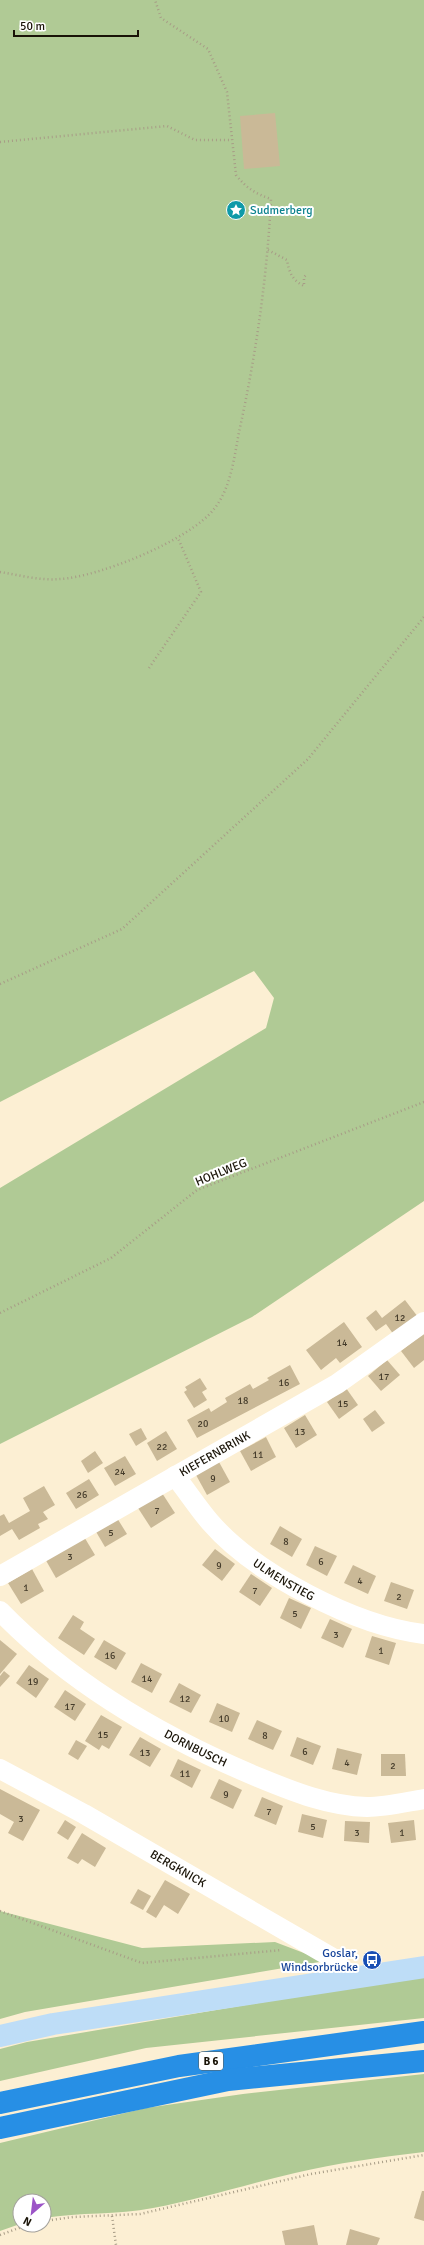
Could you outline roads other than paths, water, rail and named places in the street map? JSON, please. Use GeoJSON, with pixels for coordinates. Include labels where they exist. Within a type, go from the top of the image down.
{"type":"FeatureCollection","features":[{"type":"Feature","properties":{"kind":"highway","name":"B 6"},"geometry":{"type":"LineString","coordinates":[[0,2103],[179,2066],[424,2032]]}},
{"type":"Feature","properties":{"kind":"highway","name":"B 6"},"geometry":{"type":"LineString","coordinates":[[0,2128],[228,2080],[424,2061]]}},
{"type":"Feature","properties":{"kind":"street","name":"KIEFERNBRINK"},"geometry":{"type":"LineString","coordinates":[[0,1576],[337,1384],[424,1322]]}},
{"type":"Feature","properties":{"kind":"street","name":"ULMENSTIEG"},"geometry":{"type":"LineString","coordinates":[[176,1476],[211,1523],[247,1556],[299,1589],[356,1617],[407,1632],[424,1634]]}},
{"type":"Feature","properties":{"kind":"street","name":"DORNBUSCH"},"geometry":{"type":"LineString","coordinates":[[0,1611],[25,1636],[118,1706],[216,1759],[310,1798],[367,1807],[424,1799]]}},
{"type":"Feature","properties":{"kind":"street","name":"BERGKNICK"},"geometry":{"type":"LineString","coordinates":[[0,1769],[84,1814],[336,1960],[348,1978]]}},
{"type":"Feature","properties":{"kind":"street"},"geometry":{"type":"LineString","coordinates":[[0,2036],[53,2024],[424,1967]]}},
{"type":"Feature","properties":{"kind":"place","name":"Sudmerberg"},"geometry":{"type":"Point","coordinates":[236,210]}},
{"type":"Feature","properties":{"kind":"place","name":"Goslar, Windsorbrücke"},"geometry":{"type":"Point","coordinates":[372,1960]}}]}
